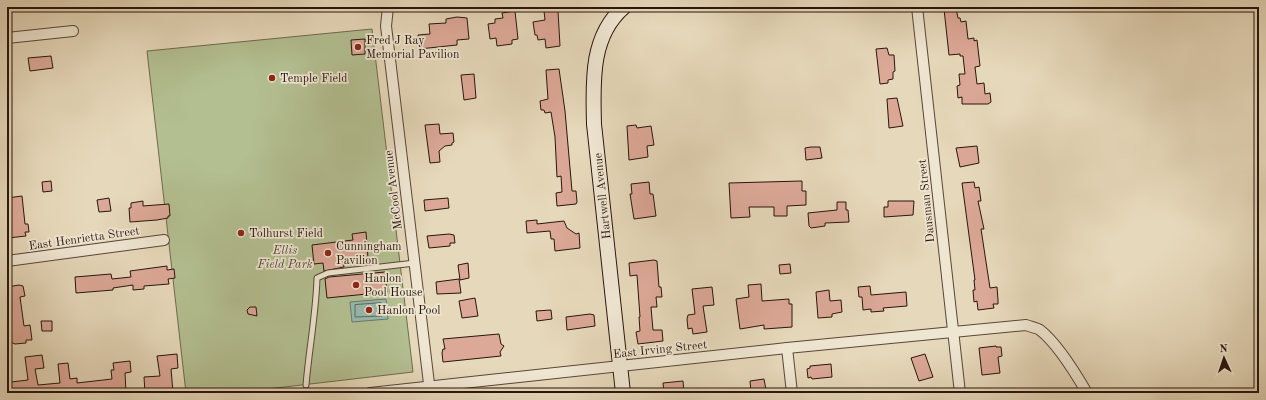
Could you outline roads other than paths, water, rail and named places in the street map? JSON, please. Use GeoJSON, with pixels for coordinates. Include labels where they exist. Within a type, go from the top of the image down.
{"type":"FeatureCollection","features":[{"type":"Feature","properties":{"kind":"street","name":"McCool Avenue"},"geometry":{"type":"LineString","coordinates":[[388,7],[386,26],[430,390]]}},
{"type":"Feature","properties":{"kind":"street","name":"Hartwell Avenue"},"geometry":{"type":"LineString","coordinates":[[623,393],[594,124],[593,70],[600,44],[614,18],[624,7]]}},
{"type":"Feature","properties":{"kind":"street","name":"Dausman Street"},"geometry":{"type":"LineString","coordinates":[[917,7],[960,393]]}},
{"type":"Feature","properties":{"kind":"street"},"geometry":{"type":"LineString","coordinates":[[7,38],[73,31]]}},
{"type":"Feature","properties":{"kind":"street","name":"East Henrietta Street"},"geometry":{"type":"LineString","coordinates":[[7,261],[164,240]]}},
{"type":"Feature","properties":{"kind":"street","name":"East Irving Street"},"geometry":{"type":"LineString","coordinates":[[370,393],[430,390],[620,366],[1026,325],[1039,329],[1075,372],[1087,393]]}},
{"type":"Feature","properties":{"kind":"street"},"geometry":{"type":"LineString","coordinates":[[787,348],[792,393]]}},
{"type":"Feature","properties":{"kind":"lane"},"geometry":{"type":"LineString","coordinates":[[306,384],[317,278],[328,273],[415,264]]}},
{"type":"Feature","properties":{"kind":"water","name":"Hanlon Pool"},"geometry":{"type":"Polygon","coordinates":[[[386,299],[388,319],[352,322],[350,302],[386,299]]]}},
{"type":"Feature","properties":{"kind":"place","name":"Fred J Ray Memorial Pavilion"},"geometry":{"type":"Point","coordinates":[358,47]}},
{"type":"Feature","properties":{"kind":"place","name":"Temple Field"},"geometry":{"type":"Point","coordinates":[272,78]}},
{"type":"Feature","properties":{"kind":"place","name":"Tolhurst Field"},"geometry":{"type":"Point","coordinates":[241,233]}},
{"type":"Feature","properties":{"kind":"place","name":"Cunningham Pavilion"},"geometry":{"type":"Point","coordinates":[328,253]}},
{"type":"Feature","properties":{"kind":"place","name":"Hanlon Pool House"},"geometry":{"type":"Point","coordinates":[356,285]}},
{"type":"Feature","properties":{"kind":"place","name":"Hanlon Pool"},"geometry":{"type":"Point","coordinates":[369,310]}},
{"type":"Feature","properties":{"kind":"park label","name":"Ellis Field Park"},"geometry":{"type":"Point","coordinates":[285,257]}}]}
